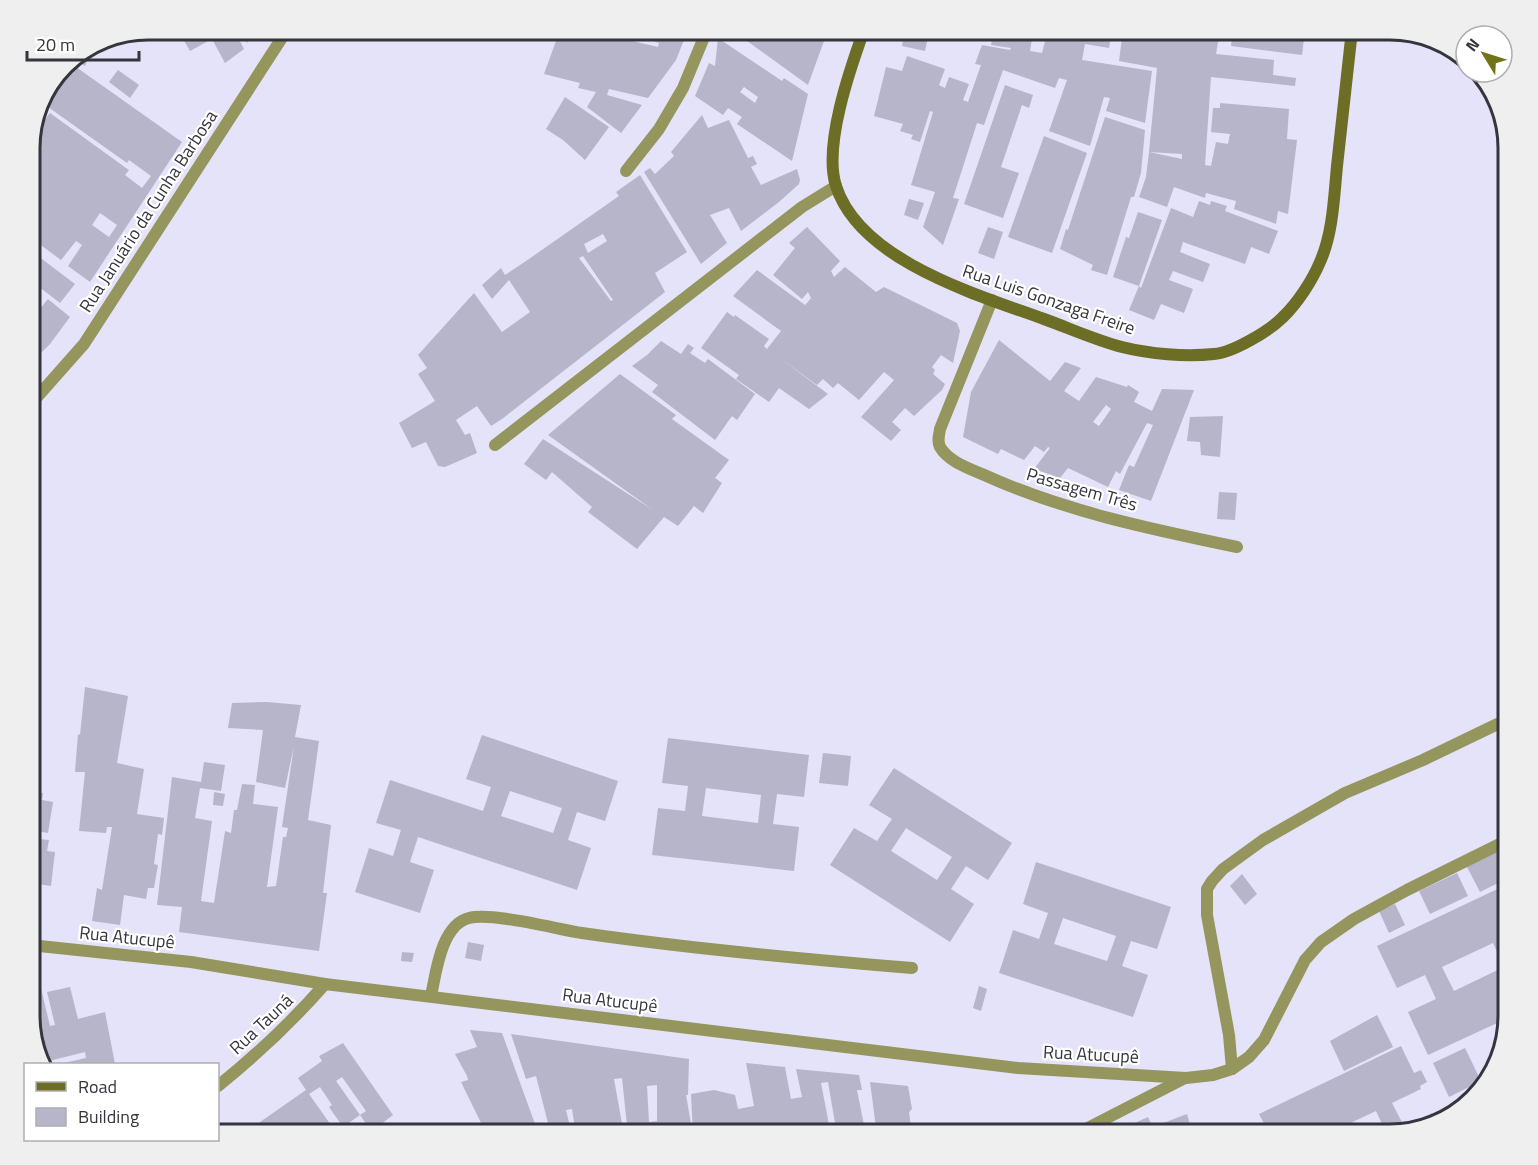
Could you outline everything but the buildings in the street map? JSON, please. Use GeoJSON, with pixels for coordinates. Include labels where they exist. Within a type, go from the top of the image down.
{"type":"FeatureCollection","features":[{"type":"Feature","properties":{"kind":"street","name":"Rua Januário da Cunha Barbosa"},"geometry":{"type":"LineString","coordinates":[[41,393],[84,344],[281,40]]}},
{"type":"Feature","properties":{"kind":"street"},"geometry":{"type":"LineString","coordinates":[[626,171],[659,129],[683,88],[704,40]]}},
{"type":"Feature","properties":{"kind":"street","name":"Rua Luis Gonzaga Freire"},"geometry":{"type":"LineString","coordinates":[[860,40],[840,107],[833,153],[836,186],[848,210],[862,227],[882,246],[937,278],[1122,347],[1167,354],[1217,354],[1257,338],[1282,318],[1302,292],[1320,261],[1329,232],[1351,40]]}},
{"type":"Feature","properties":{"kind":"street"},"geometry":{"type":"LineString","coordinates":[[495,445],[802,207],[836,186]]}},
{"type":"Feature","properties":{"kind":"street","name":"Passagem Três"},"geometry":{"type":"LineString","coordinates":[[992,300],[940,429],[938,440],[941,448],[950,458],[1049,502],[1237,547]]}},
{"type":"Feature","properties":{"kind":"street"},"geometry":{"type":"LineString","coordinates":[[1232,1070],[1229,1035],[1207,915],[1207,889],[1212,881],[1223,869],[1263,840],[1345,793],[1423,760],[1498,724]]}},
{"type":"Feature","properties":{"kind":"street"},"geometry":{"type":"LineString","coordinates":[[1096,1124],[1186,1078],[1214,1075],[1232,1070],[1249,1057],[1264,1040],[1305,960],[1321,942],[1380,904],[1498,845]]}},
{"type":"Feature","properties":{"kind":"street"},"geometry":{"type":"LineString","coordinates":[[431,996],[440,955],[448,936],[468,918],[499,919],[580,933],[702,949],[912,968]]}},
{"type":"Feature","properties":{"kind":"street","name":"Rua Atucupê"},"geometry":{"type":"LineString","coordinates":[[41,946],[190,962],[325,984],[1018,1068],[1186,1078]]}},
{"type":"Feature","properties":{"kind":"street","name":"Rua Tauná"},"geometry":{"type":"LineString","coordinates":[[219,1085],[267,1046],[325,984]]}}]}
